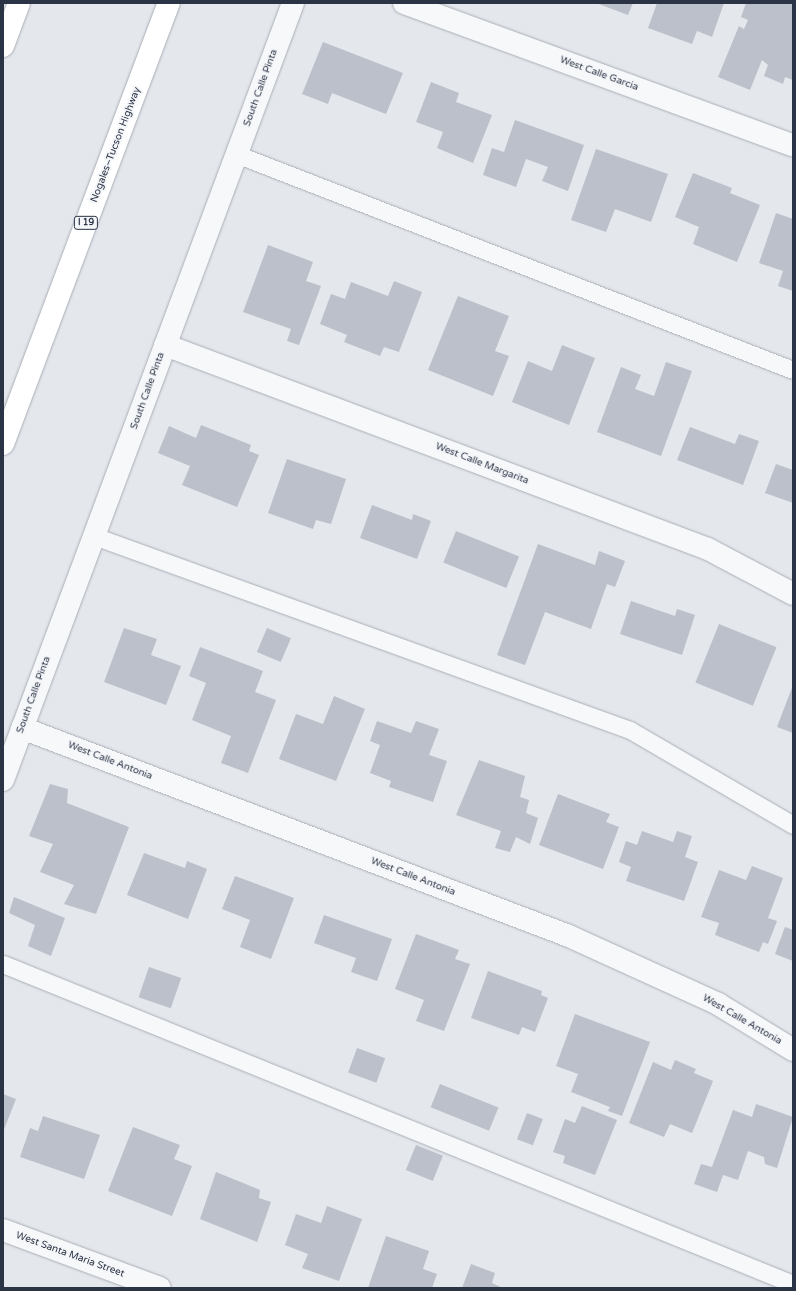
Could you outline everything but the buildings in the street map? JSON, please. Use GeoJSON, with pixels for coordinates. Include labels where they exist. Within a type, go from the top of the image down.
{"type":"FeatureCollection","features":[{"type":"Feature","properties":{"kind":"highway"},"geometry":{"type":"LineString","coordinates":[[3,46],[19,3]]}},
{"type":"Feature","properties":{"kind":"highway","name":"Nogales–Tucson Highway"},"geometry":{"type":"LineString","coordinates":[[3,444],[169,3]]}},
{"type":"Feature","properties":{"kind":"street","name":"South Calle Pinta"},"geometry":{"type":"LineString","coordinates":[[3,780],[293,3]]}},
{"type":"Feature","properties":{"kind":"street","name":"West Calle Garcia"},"geometry":{"type":"LineString","coordinates":[[404,3],[793,145]]}},
{"type":"Feature","properties":{"kind":"street","name":"West Calle Margarita"},"geometry":{"type":"LineString","coordinates":[[165,345],[708,549],[793,594]]}},
{"type":"Feature","properties":{"kind":"street","name":"West Calle Antonia"},"geometry":{"type":"LineString","coordinates":[[22,728],[569,936],[718,1004],[793,1050]]}},
{"type":"Feature","properties":{"kind":"street","name":"West Santa Maria Street"},"geometry":{"type":"LineString","coordinates":[[3,1230],[160,1288]]}},
{"type":"Feature","properties":{"kind":"lane"},"geometry":{"type":"LineString","coordinates":[[236,154],[793,370]]}},
{"type":"Feature","properties":{"kind":"lane"},"geometry":{"type":"LineString","coordinates":[[94,536],[630,730],[793,825]]}},
{"type":"Feature","properties":{"kind":"lane"},"geometry":{"type":"LineString","coordinates":[[3,964],[793,1284]]}}]}
